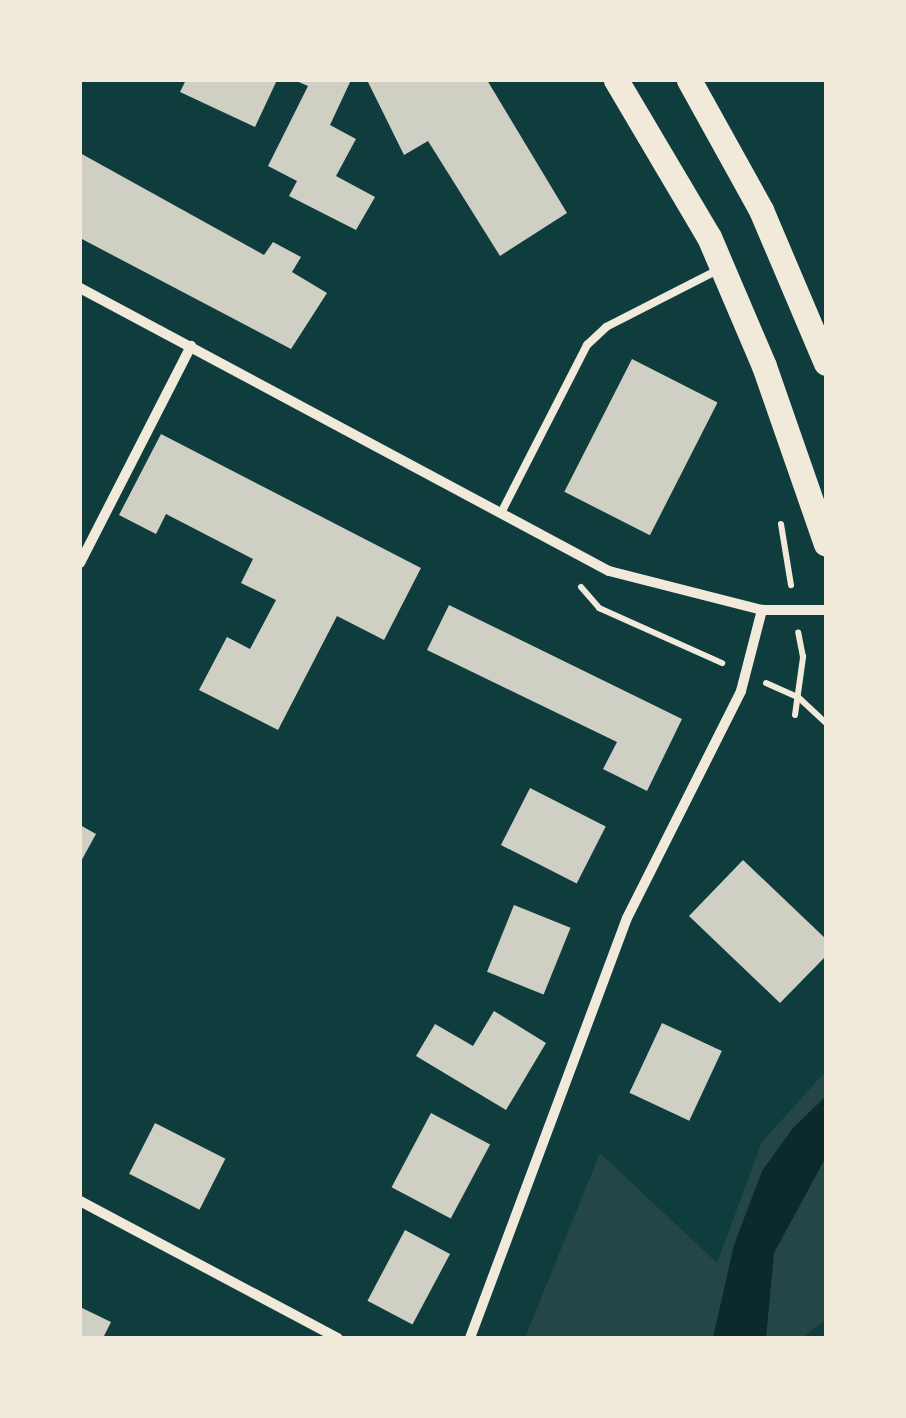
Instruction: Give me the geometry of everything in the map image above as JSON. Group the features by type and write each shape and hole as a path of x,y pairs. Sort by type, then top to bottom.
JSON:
{"main road":[{"path":"616,80 709,238 764,366 826,544"},
{"path":"689,80 761,210 826,363"}],"street":[{"path":"80,288 609,570 762,610 821,609"},
{"path":"80,563 191,346"},
{"path":"470,1338 627,918 747,675 762,610"},
{"path":"80,1201 338,1338"}],"lane":[{"path":"501,513 588,345 606,327 722,268"}],"path":[{"path":"793,599 778,508 821,609"},
{"path":"570,550 577,583 599,608 798,697 826,723"},
{"path":"795,715 803,657 798,626"}],"shaded area":[{"path":"826,1071 826,1319 802,1338 525,1338 600,1153 717,1263 762,1142"},
{"path":"826,1096 826,1157 774,1253 766,1338 713,1338 734,1245 762,1171 793,1128"}],"building":[{"path":"186,80 277,80 255,127 180,92"},
{"path":"294,80 351,80 330,125 356,139 336,176 375,197 356,230 289,196 297,181 268,166 308,86"},
{"path":"367,80 487,80 567,213 500,256 428,141 404,155"},
{"path":"80,153 264,255 273,242 301,257 292,272 327,293 291,349 80,238"},
{"path":"632,359 718,403 650,535 564,492"},
{"path":"161,434 421,568 384,640 337,616 278,730 199,690 227,637 250,649 276,600 241,583 253,559 166,514 156,534 119,515"},
{"path":"449,605 682,719 647,791 603,769 617,742 427,650"},
{"path":"530,788 606,827 577,884 501,845"},
{"path":"80,825 96,834 80,863"},
{"path":"743,860 826,939 826,956 780,1003 689,916"},
{"path":"514,905 571,928 544,995 487,972"},
{"path":"494,1011 546,1043 506,1110 416,1056 435,1024 473,1046"},
{"path":"662,1023 722,1051 689,1121 629,1093"},
{"path":"431,1113 490,1144 451,1219 392,1187"},
{"path":"155,1123 225,1159 200,1210 129,1174"},
{"path":"405,1230 450,1254 412,1325 367,1301"},
{"path":"80,1307 111,1322 103,1338 80,1338"}]}
